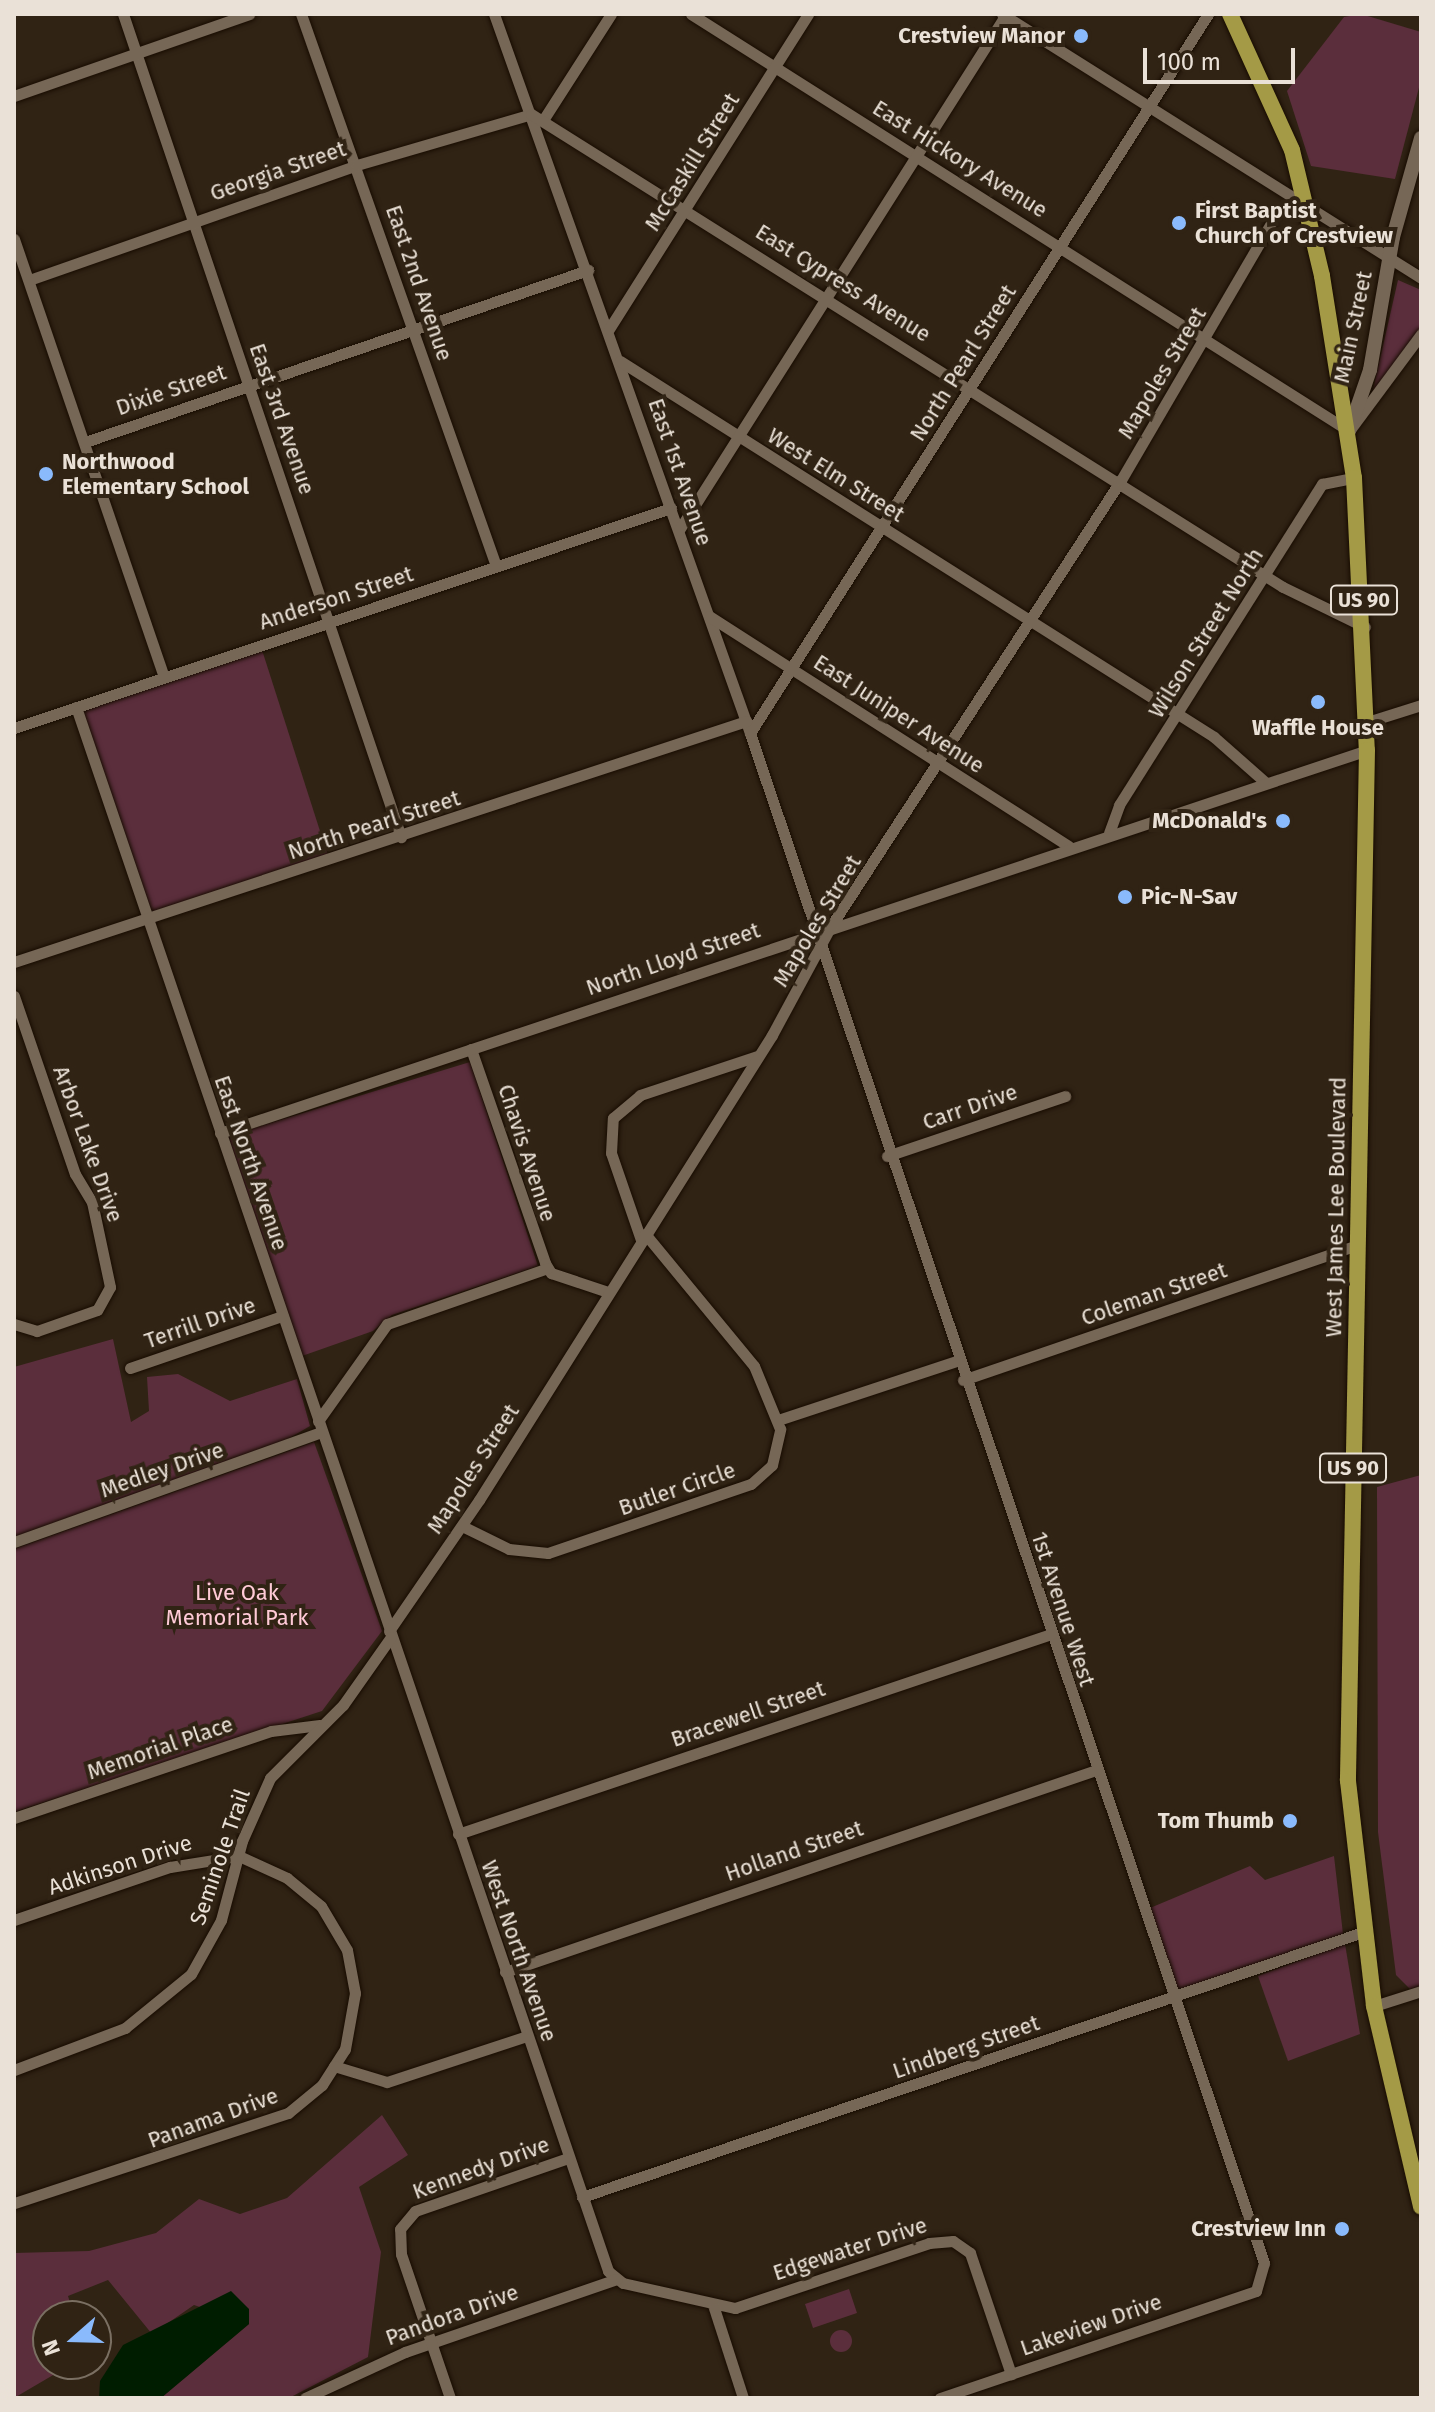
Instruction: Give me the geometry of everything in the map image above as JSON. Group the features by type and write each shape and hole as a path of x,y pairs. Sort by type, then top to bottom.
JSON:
{"main road":[{"name":"US 90","path":"1230,14 1278,112 1306,206"},
{"name":"West James Lee Boulevard","path":"1306,206 1349,431 1366,628 1367,750 1348,1781 1363,1932 1374,2006 1421,2207"}],"street":[{"name":"East 3rd Avenue","path":"123,14 401,837"},
{"path":"14,96 249,14"},
{"name":"East 2nd Avenue","path":"301,14 357,165 496,566"},
{"name":"East 1st Avenue","path":"494,14 609,329 746,721 820,945"},
{"path":"545,117 611,14"},
{"name":"East Hickory Avenue","path":"691,14 1349,431"},
{"name":"McCaskill Street","path":"609,329 808,14"},
{"name":"North Pearl Street","path":"750,733 794,670 1208,14"},
{"path":"679,530 1004,15 1421,278"},
{"name":"Georgia Street","path":"29,280 357,165 531,114 545,117"},
{"name":"East Cypress Avenue","path":"545,117 1121,480 1266,575 1366,628"},
{"name":"Main Street","path":"1349,431 1370,370 1390,258 1421,138"},
{"name":"Mapoles Street","path":"390,1634 462,1526 760,1054 831,926 941,764 1121,480 1270,225"},
{"path":"14,239 164,677"},
{"name":"Dixie Street","path":"85,442 588,270"},
{"path":"1349,431 1421,334"},
{"name":"West Elm Street","path":"620,361 1179,716 1265,782"},
{"name":"Wilson Street North","path":"1109,833 1119,805 1179,716 1322,484 1354,478"},
{"name":"Anderson Street","path":"14,728 671,508"},
{"name":"East Juniper Avenue","path":"708,615 1069,846"},
{"path":"1367,722 1421,705"},
{"name":"East North Avenue","path":"76,707 390,1634"},
{"name":"North Pearl Street","path":"14,962 746,721"},
{"name":"North Lloyd Street","path":"220,1133 1069,846 1367,750"},
{"name":"1st Avenue West","path":"820,945 956,1361 1264,2263 1260,2288"},
{"name":"Arbor Lake Drive","path":"14,996 75,1174 92,1202 110,1287 97,1310 37,1331 14,1324"},
{"name":"Chavis Avenue","path":"471,1049 548,1268"},
{"path":"760,1054 640,1095 613,1118 611,1153 643,1237 731,1331 778,1420 956,1361"},
{"name":"Carr Drive","path":"887,1156 1065,1096"},
{"name":"Coleman Street","path":"963,1380 1358,1245"},
{"path":"320,1426 387,1324 548,1268 608,1292"},
{"name":"Terrill Drive","path":"130,1368 282,1316"},
{"name":"Butler Circle","path":"462,1526 531,1553 614,1532 763,1477 779,1451 778,1420"},
{"name":"Medley Drive","path":"14,1542 320,1426"},
{"name":"Seminole Trail","path":"14,2070 112,2035 167,1998 214,1937 239,1856 270,1778 321,1725 390,1634"},
{"name":"West North Avenue","path":"390,1634 568,2158 617,2279"},
{"name":"Bracewell Street","path":"458,1834 1051,1634"},
{"name":"Memorial Place","path":"14,1818 271,1731 321,1725"},
{"name":"Holland Street","path":"505,1972 1096,1770"},
{"name":"Adkinson Drive","path":"14,1920 170,1867 239,1856"},
{"name":"Panama Drive","path":"14,2203 265,2124 310,2098 334,2066 354,2005 342,1938 304,1890 239,1856"},
{"name":"Lindberg Street","path":"582,2197 1363,1932"},
{"path":"1374,2006 1421,1991"},
{"path":"334,2066 387,2082 527,2036"},
{"name":"Kennedy Drive","path":"450,2398 399,2243 408,2217 568,2158"},
{"name":"Edgewater Drive","path":"617,2279 714,2308 735,2308 929,2243 953,2241 970,2253 1011,2374"},
{"name":"Pandora Drive","path":"305,2398 430,2342 617,2279"},
{"name":"Lakeview Drive","path":"940,2398 1260,2288"},
{"path":"714,2308 743,2398"}],"green space":[{"path":"1361,14 1421,32 1421,80 1395,179 1311,166 1287,91 1344,17"},
{"path":"1398,280 1421,290 1421,329 1372,394"},
{"path":"262,650 328,856 152,913 83,710"},
{"path":"470,1062 538,1266 392,1315 373,1331 302,1356 228,1136"},
{"path":"113,1339 131,1422 149,1411 147,1377 178,1374 230,1401 297,1379 310,1426 281,1443 14,1537 14,1367"},
{"name":"Live Oak Memorial Park","path":"314,1442 382,1631 322,1711 14,1812 14,1549"},
{"path":"1421,1475 1421,1986 1410,1989 1396,1975 1378,1832 1377,1487"},
{"path":"1334,1856 1343,1934 1178,1991 1150,1908 1250,1866 1265,1880"},
{"path":"1345,1944 1360,2034 1288,2061 1258,1976"},
{"path":"382,2115 408,2155 359,2187 381,2252 368,2357 289,2398 161,2398 249,2324 194,2305 152,2334 108,2280 68,2296 69,2300 32,2300 32,2380 45,2380 14,2398 14,2253 89,2251 156,2233 199,2199 240,2214 287,2198"},
{"path":"849,2289 857,2313 813,2328 805,2304"},
{"path":"837,2330 845,2330 852,2341 845,2352 837,2352 830,2345 830,2337"}],"shaded area":[{"path":"231,2291 249,2309 249,2324 161,2398 99,2398 100,2381 112,2380 112,2362 123,2345"}],"place":[{"name":"Crestview Manor","path":"1081,36"},
{"name":"First Baptist Church of Crestview","path":"1179,223"},
{"name":"Northwood Elementary School","path":"46,474"},
{"name":"Waffle House","path":"1318,702"},
{"name":"McDonald's","path":"1283,821"},
{"name":"Pic-N-Sav","path":"1125,897"},
{"name":"Tom Thumb","path":"1290,1821"},
{"name":"Crestview Inn","path":"1342,2229"}]}
